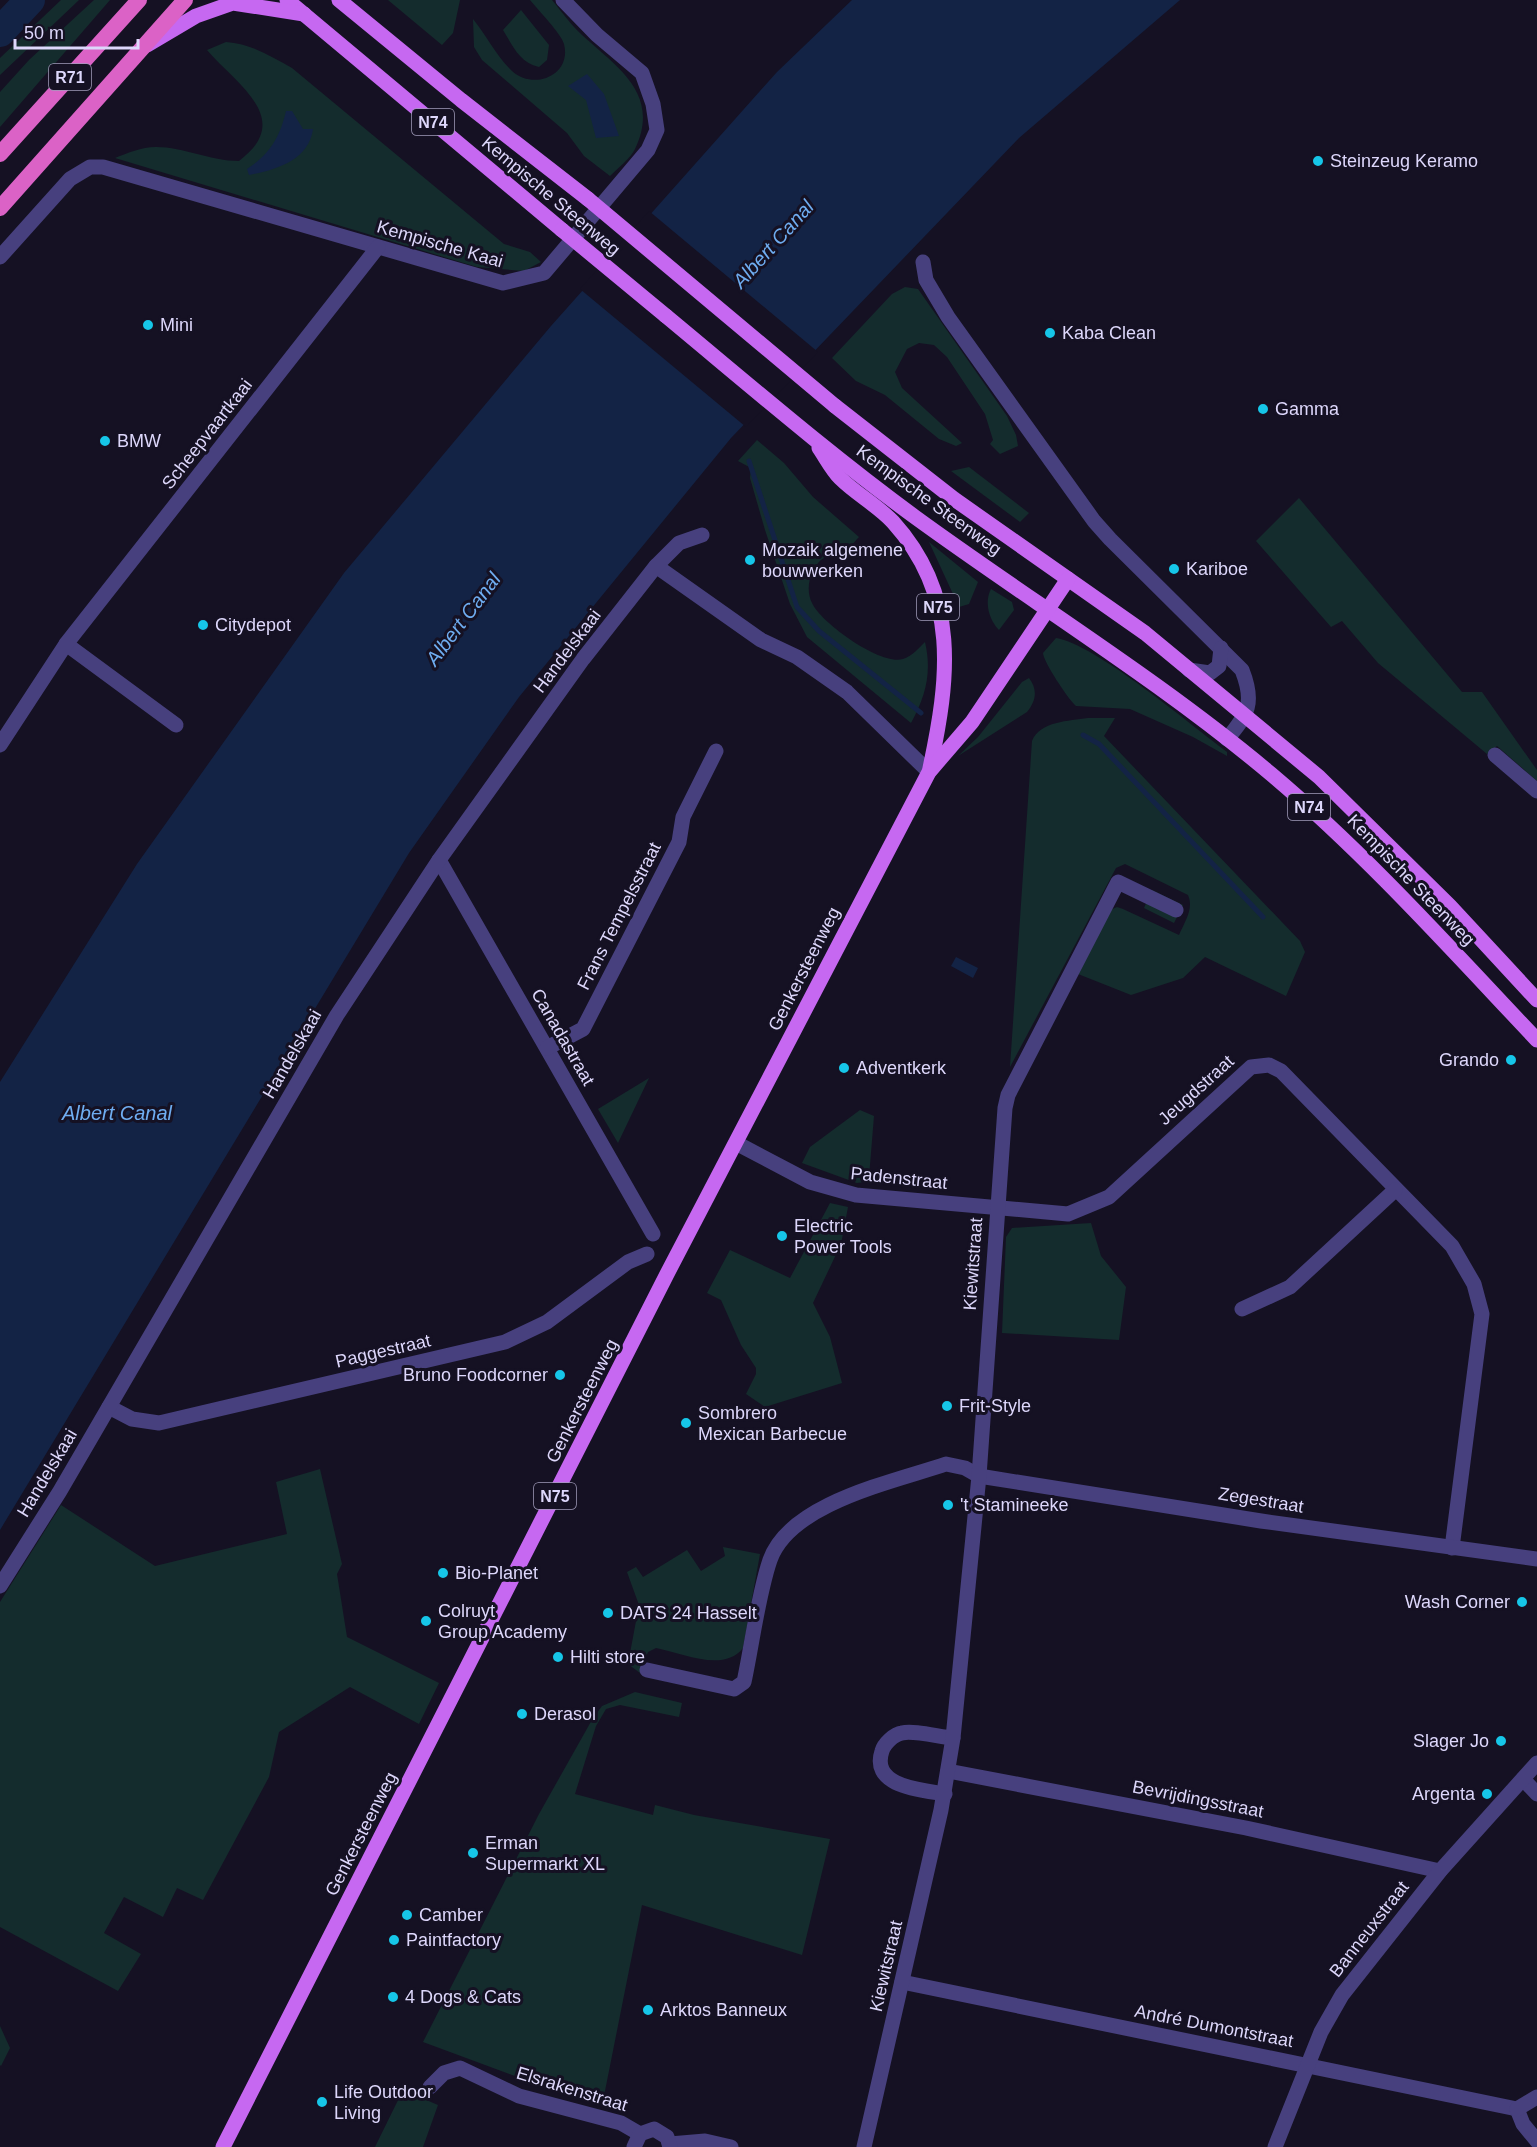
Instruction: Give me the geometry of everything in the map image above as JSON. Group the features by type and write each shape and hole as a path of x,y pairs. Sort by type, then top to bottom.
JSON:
{"highway":[{"name":"R71","path":"0,154 139,0"},
{"name":"R71","path":"0,207 185,0"}],"main road":[{"name":"Kempische Steenweg","path":"287,0 810,436 914,516 1048,612 1138,672 1227,740 1330,825 1537,1040"},
{"name":"Kempische Steenweg","path":"342,1 588,199 835,406 954,499 1145,633 1319,777 1450,906 1537,1000"},
{"path":"143,48 196,16 233,3 304,14"},
{"name":"Genkersteenweg","path":"810,436 839,478 893,522 930,579 945,638 946,673 930,772"},
{"name":"Genkersteenweg","path":"223,2147 736,1143 930,772 972,722 1068,579"}],"street":[{"name":"Kempische Kaai","path":"0,257 80,171 103,167 503,283 544,273 648,150 657,130 653,104 642,73 597,35 563,0"},
{"name":"Scheepvaartkaai","path":"0,745 66,644 378,248"},
{"path":"923,262 926,280 948,317 1095,521 1110,540 1242,670 1250,690 1246,716 1227,740"},
{"name":"Handelskaai","path":"0,1586 60,1491 337,1016 439,860 583,659 656,566 679,543 702,536"},
{"path":"656,566 760,640 797,657 847,692 930,772"},
{"path":"66,644 176,725"},
{"path":"1189,670 1210,673 1219,666 1221,648"},
{"name":"Frans Tempelsstraat","path":"547,1048 583,1029 679,842 683,816 716,751"},
{"path":"1494,755 1537,791"},
{"name":"Canadastraat","path":"439,860 653,1234"},
{"name":"Kiewitstraat","path":"864,2147 945,1794 953,1738 979,1476 997,1207 1008,1095 1118,882 1176,910"},
{"name":"Jeugdstraat","path":"997,1207 1068,1214 1109,1197 1251,1067 1269,1065 1281,1071 1452,1246 1474,1284 1482,1314 1452,1548"},
{"name":"Padenstraat","path":"736,1143 810,1182 856,1195 997,1207"},
{"path":"1242,1310 1290,1287 1395,1190"},
{"name":"Paggestraat","path":"109,1407 132,1419 159,1424 506,1342 547,1322 628,1262 647,1254"},
{"name":"Zegestraat","path":"647,1670 734,1689 744,1682 770,1559 782,1538 799,1521 820,1508 946,1464 965,1467 979,1476 1537,1559"},
{"path":"945,1794 898,1785 887,1777 880,1765 882,1750 890,1739 902,1732 953,1738"},
{"name":"Banneuxstraat","path":"1275,2147 1321,2031 1342,1995 1440,1871 1537,1763"},
{"name":"Bevrijdingsstraat","path":"948,1771 1246,1828 1440,1871"},
{"path":"1523,1779 1537,1794"},
{"name":"André Dumontstraat","path":"902,1982 1517,2109"},
{"name":"Elsrakenstraat","path":"430,2087 444,2073 460,2068 519,2096 621,2123 637,2141 654,2129 667,2137 670,2145 705,2141 732,2147"},
{"path":"1537,2097 1517,2109 1523,2124 1537,2141"}],"green space":[{"path":"61,0 79,0 0,75 0,58"},
{"path":"94,0 110,0 0,127 0,92 29,60"},
{"path":"388,0 460,0 453,33 442,45"},
{"path":"530,0 552,0 570,23 621,71 639,97 643,113 642,130 635,149 610,176 584,156 567,133 482,60 474,47 473,19 501,59 521,77 531,80 540,79 549,77 557,71 565,55 564,44 554,28"},
{"path":"521,10 549,45 547,60 539,67 521,57 503,30"},
{"path":"226,42 253,48 292,68 504,244 530,252 541,262 524,271 477,267 115,158 140,149 156,147 239,161 255,146 262,131 261,117 255,103 245,89 207,50"},
{"path":"905,287 918,289 1007,416 1016,435 1018,446 1000,454 990,444 993,440 985,414 947,357 934,345 919,343 907,349 895,372 902,388 962,443 956,446 939,439 885,395 856,381 832,358 892,294"},
{"path":"757,440 784,463 813,497 859,537 844,552 822,559 813,571 809,583 810,599 818,611 853,641 881,656 903,659 925,642 928,674 921,703 911,723 807,637 790,604 765,530 750,478 751,468 738,461"},
{"path":"969,467 1029,513 1020,522 951,471"},
{"path":"1299,498 1462,692 1482,692 1537,770 1537,781 1497,746 1487,754 1378,663 1342,621 1331,627 1256,541"},
{"path":"929,542 978,582 969,604 959,607"},
{"path":"991,589 1012,602 1014,610 999,630 989,611 988,599"},
{"path":"1056,638 1073,644 1118,670 1227,752 1227,756 1193,737 1130,709 1076,706 1056,680 1044,657 1043,653"},
{"path":"1029,678 1035,695 1027,712 958,756 978,737 1022,682"},
{"path":"1088,718 1115,718 1104,736 1300,941 1305,952 1286,996 1205,957 1183,978 1131,995 1078,974 1110,910 1117,907 1123,909 1179,935 1186,920 1190,905 1188,895 1125,864 1116,868 1010,1067 1032,741 1041,729 1048,726"},
{"path":"1152,890 1183,905 1174,923 1144,908"},
{"path":"649,1078 618,1143 598,1109"},
{"path":"860,1110 874,1116 869,1177 864,1182 857,1183 802,1163 810,1147"},
{"path":"830,1203 848,1207 841,1244 813,1303 830,1337 842,1383 765,1407 746,1394 756,1374 756,1368 741,1345 721,1300 707,1293 730,1250 790,1278"},
{"path":"1091,1223 1101,1256 1126,1287 1119,1340 1002,1333 1006,1237 1012,1228"},
{"path":"320,1469 342,1564 337,1574 347,1637 439,1683 419,1724 350,1687 279,1732 269,1777 203,1900 177,1888 163,1917 124,1897 104,1933 141,1954 118,1991 0,1927 0,1602 61,1505 155,1566 287,1534 276,1482"},
{"path":"723,1547 760,1554 743,1648 735,1655 714,1660 690,1657 656,1648 648,1652 640,1673 628,1664 639,1605 627,1572 636,1567 643,1577 687,1550 701,1571 725,1556"},
{"path":"635,1692 682,1703 679,1717 620,1705 606,1709 596,1726 575,1794 653,1815 655,1805 694,1815 830,1839 802,1955 642,1905 602,2106 582,2101 423,2042 539,1814 593,1718 602,1706"},
{"path":"0,2026 10,2048 1,2066 0,2065"},
{"path":"403,2090 438,2105 423,2147 375,2147"}],"water":[{"name":"Albert Canal","path":"852,0 1180,0 1019,138 731,438 519,697 409,853 0,1530 0,1082 137,864 344,573 551,326 777,72"},
{"path":"587,74 604,94 619,136 596,138 586,100 568,86"},
{"path":"286,111 292,111 303,129 313,129 305,149 290,162 249,175 247,169 273,144 281,129"},
{"path":"956,957 978,968 973,978 951,966"}],"pier":[{"path":"649,211 818,352 746,427 580,289"}],"waterway":[{"path":"0,32 30,0"},
{"path":"749,461 797,607 819,631 921,713"},
{"path":"1083,735 1099,744 1263,917"}],"place":[{"name":"Steinzeug Keramo","path":"1318,161"},
{"name":"Mini","path":"148,325"},
{"name":"Kaba Clean","path":"1050,333"},
{"name":"Gamma","path":"1263,409"},
{"name":"BMW","path":"105,441"},
{"name":"Mozaik algemene bouwwerken","path":"750,560"},
{"name":"Kariboe","path":"1174,569"},
{"name":"Citydepot","path":"203,625"},
{"name":"Grando","path":"1511,1060"},
{"name":"Adventkerk","path":"844,1068"},
{"name":"Electric Power Tools","path":"782,1236"},
{"name":"Bruno Foodcorner","path":"560,1375"},
{"name":"Frit-Style","path":"947,1406"},
{"name":"Sombrero Mexican Barbecue","path":"686,1423"},
{"name":"'t Stamineeke","path":"948,1505"},
{"name":"Bio-Planet","path":"443,1573"},
{"name":"Wash Corner","path":"1522,1602"},
{"name":"DATS 24 Hasselt","path":"608,1613"},
{"name":"Colruyt Group Academy","path":"426,1621"},
{"name":"Hilti store","path":"558,1657"},
{"name":"Derasol","path":"522,1714"},
{"name":"Slager Jo","path":"1501,1741"},
{"name":"Argenta","path":"1487,1794"},
{"name":"Erman Supermarkt XL","path":"473,1853"},
{"name":"Camber","path":"407,1915"},
{"name":"Paintfactory","path":"394,1940"},
{"name":"4 Dogs & Cats","path":"393,1997"},
{"name":"Arktos Banneux","path":"648,2010"},
{"name":"Life Outdoor Living","path":"322,2102"}]}
